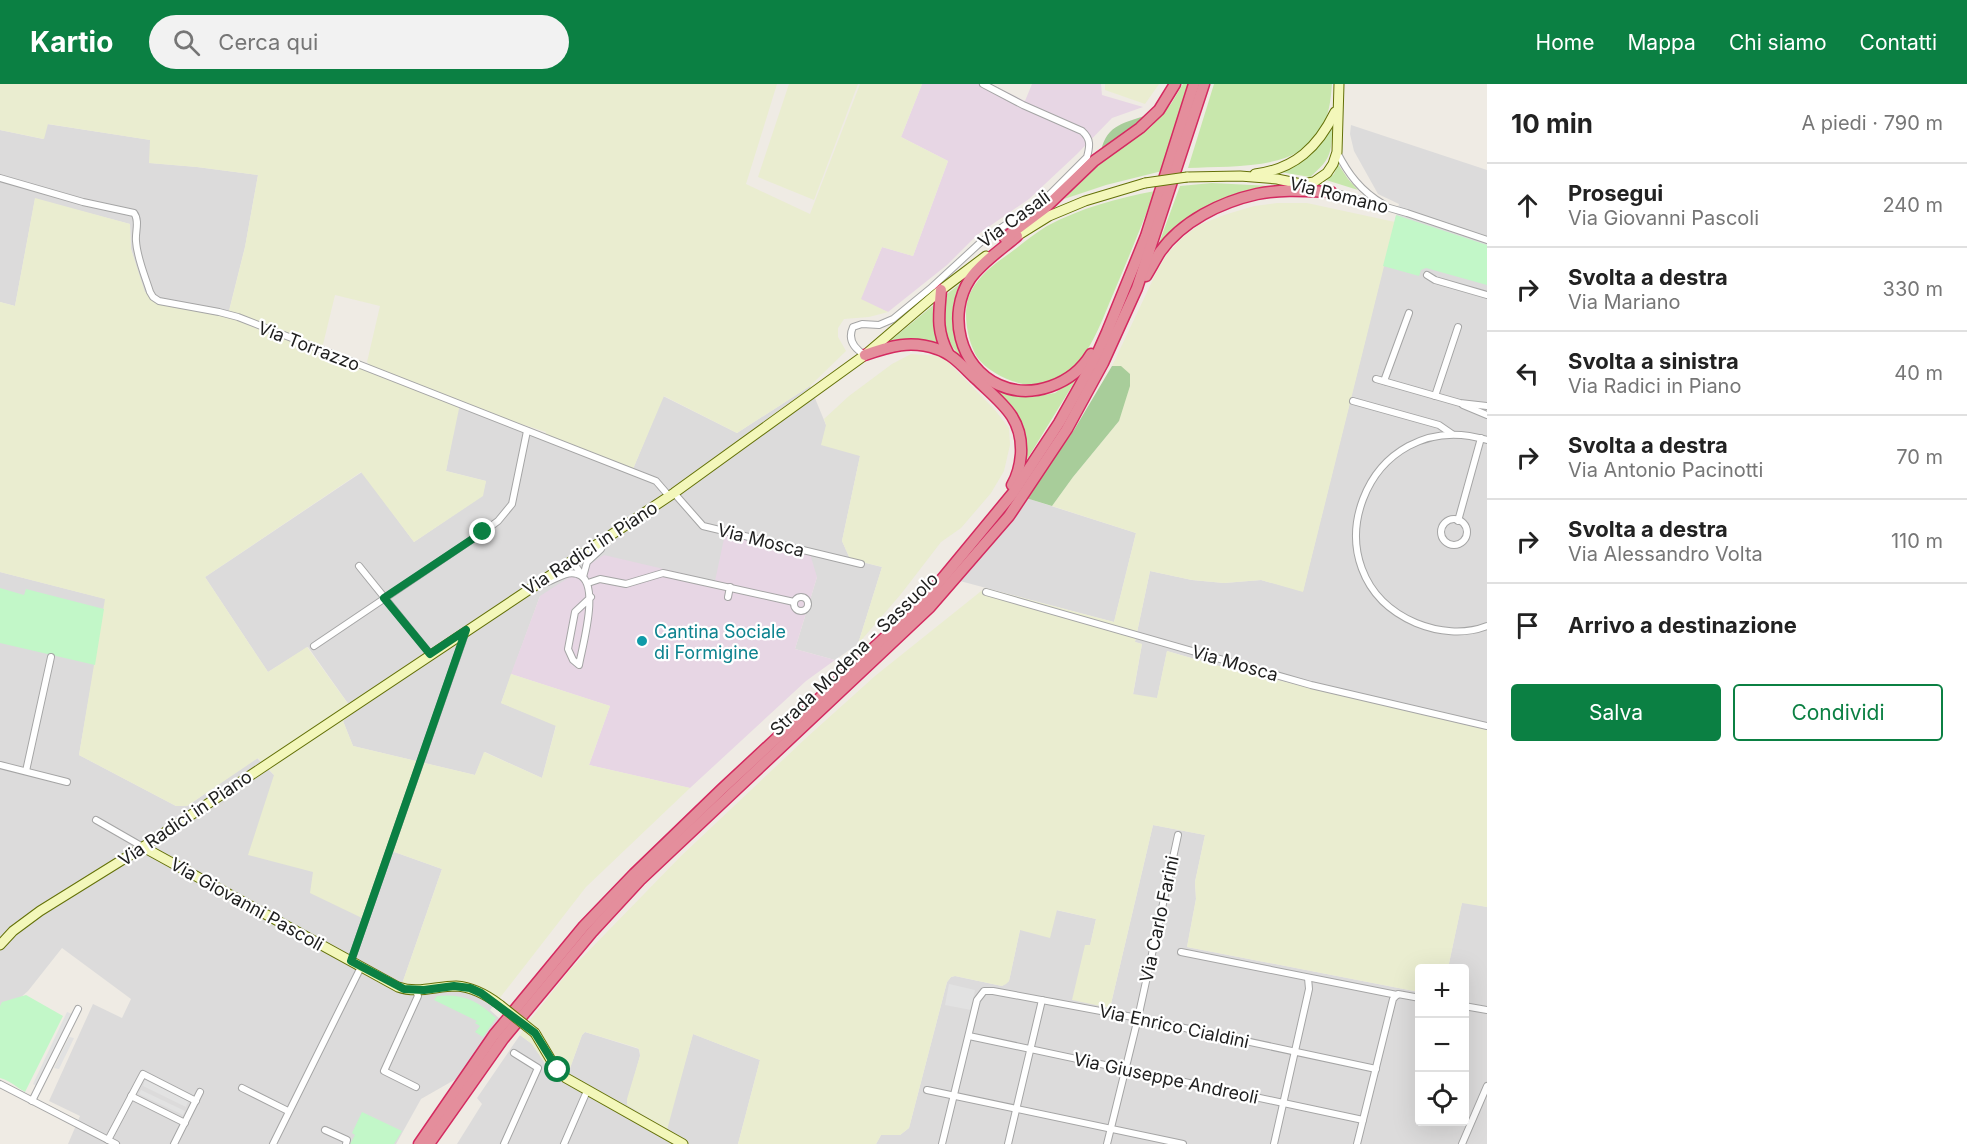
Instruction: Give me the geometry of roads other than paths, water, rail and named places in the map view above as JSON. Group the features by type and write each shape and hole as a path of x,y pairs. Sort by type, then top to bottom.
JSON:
{"highway":[{"path":"992,251 1013,230 1045,208 1094,161 1146,122 1159,110 1175,84"},
{"name":"Strada Modena - Sassuolo","path":"419,1144 494,1035 584,926 722,789 923,602 1004,514 1059,423 1095,359 1107,332 1146,236 1194,84"},
{"name":"Strada Modena - Sassuolo","path":"429,1144 503,1039 592,932 640,880 930,608 1067,429 1103,363 1137,288 1206,84"},
{"path":"1137,288 1161,251 1176,235 1193,221 1215,209 1258,194 1279,191 1331,192"},
{"path":"1017,236 971,277 962,294 957,318 961,340 969,358 978,369 999,385 1031,391 1049,388 1068,379 1081,367 1107,332"},
{"path":"942,290 938,323 942,342 948,353 1009,410 1018,425 1022,443 1020,466 1015,480 1003,498 1004,514"},
{"path":"866,355 892,346 914,344 948,353"}],"street":[{"name":"Via Casali","path":"866,355 856,350 852,343 850,335 853,327 861,324 879,326 893,319 982,241 1049,195 1087,157 1089,139 1082,131 1023,105 983,84"},
{"path":"1301,184 1314,182 1327,173 1333,164 1337,152 1337,107 1340,84"},
{"path":"1239,176 1278,168 1307,153 1327,128 1337,107"},
{"path":"1337,152 1361,188 1392,208"},
{"name":"Via Romano","path":"1187,177 1239,176 1277,179 1301,184 1392,208 1487,240"},
{"name":"Via Radici in Piano","path":"0,945 40,911 142,847 671,495 866,355 992,251 1049,216 1085,201 1145,183 1187,177"},
{"name":"Via Torrazzo","path":"0,178 83,202 134,213 137,219 136,247 150,292 155,299 231,315 656,481 671,495"},
{"path":"1427,275 1435,280 1487,294"},
{"path":"1384,381 1409,313"},
{"path":"1435,396 1458,327"},
{"path":"1376,379 1460,403 1487,406"},
{"path":"1353,402 1439,425 1453,434"},
{"path":"1460,403 1487,416"},
{"path":"314,646 483,532 507,512 514,498 527,431"},
{"path":"1458,521 1485,438 1453,434 1431,437 1411,444 1393,456 1378,471 1366,489 1359,509 1356,530 1357,551 1364,572 1374,590 1388,606 1406,619 1425,627 1444,631 1464,631 1487,626"},
{"name":"Via Mosca","path":"671,495 703,526 861,564"},
{"path":"1449,521 1458,521 1466,530 1465,538 1459,544 1451,545 1444,540 1442,529 1449,521"},
{"path":"583,577 587,562 600,549 605,540"},
{"path":"573,562 588,583 591,597 579,665 573,660 568,649 575,612 591,597"},
{"path":"358,566 430,654"},
{"path":"534,585 545,585 569,573 583,577"},
{"path":"588,583 600,579 626,584 663,573 794,602"},
{"path":"728,597 730,587"},
{"name":"Via Mosca","path":"986,592 1311,685 1487,726"},
{"path":"351,961 466,630"},
{"path":"26,771 51,657"},
{"path":"0,765 67,782"},
{"path":"96,820 142,847"},
{"name":"Via Carlo Farini","path":"1107,1144 1138,1018 1178,835"},
{"name":"Via Giovanni Pascoli","path":"142,847 398,987 416,991 462,987 481,993 535,1033 558,1070 566,1078 683,1144"},
{"path":"1181,952 1415,997"},
{"path":"273,1144 361,967"},
{"path":"1274,1144 1309,989 1308,978"},
{"path":"416,991 418,996 384,1071 416,1087"},
{"name":"Via Enrico Cialdini","path":"969,1036 977,1000 984,991 993,991 1138,1018 1376,1069"},
{"path":"1357,1144 1392,1004 1397,995"},
{"path":"1008,1144 1042,1000"},
{"path":"1469,1007 1487,1010"},
{"path":"32,1101 78,1009"},
{"path":"942,1144 969,1036"},
{"name":"Via Giuseppe Andreoli","path":"969,1036 1363,1120"},
{"path":"504,1144 538,1068 514,1053"},
{"path":"108,1140 142,1074 196,1101"},
{"path":"0,1084 116,1144"},
{"path":"1462,1144 1487,1086"},
{"path":"242,1088 288,1111"},
{"path":"927,1090 1183,1144"},
{"path":"564,1144 587,1091"},
{"path":"174,1144 200,1092"},
{"path":"131,1096 184,1123"},
{"path":"325,1130 347,1140 346,1144"}],"place":[{"name":"Cantina Sociale di Formigine","path":"642,641"}]}
